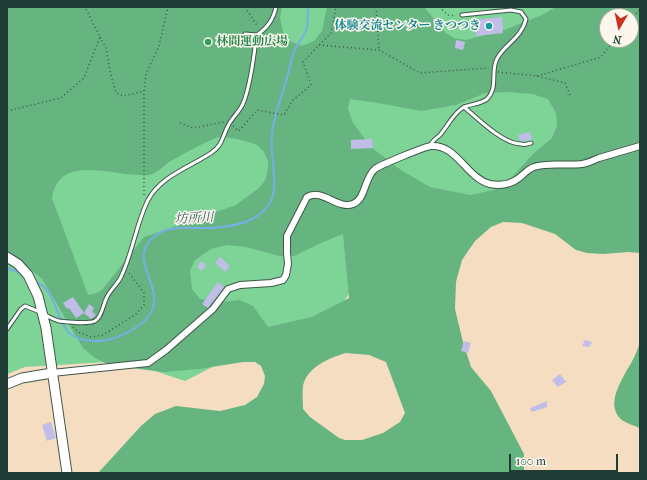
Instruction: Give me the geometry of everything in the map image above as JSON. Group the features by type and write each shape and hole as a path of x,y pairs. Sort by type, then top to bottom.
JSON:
{"street":[{"path":"7,384 22,378 52,373 148,363 166,350 213,309 228,289 240,285 272,283 283,280 286,275 288,264 287,236 307,197 311,195 322,196 344,205 354,204 361,197 368,177 375,168 430,146 442,147 449,151 457,157 475,176 490,184 503,185 518,178 530,168 540,165 582,164 640,146"},
{"path":"9,258 18,264 28,275 36,290 46,328 67,473"}],"lane":[{"path":"245,34 257,35 267,28 273,18 276,7"},
{"path":"430,146 432,141 464,107 487,99 495,83 494,72 496,60 522,30 526,19 521,12 511,10 462,15"},
{"path":"7,329 21,309 25,306 59,321 85,322 96,320 106,298 121,277 144,210 153,192 164,182 219,147 229,123 240,109 244,101 249,85 257,35"},
{"path":"464,107 492,130 509,141 521,144 531,143"}],"path":[{"path":"85,7 106,48 116,93 124,96 144,91"},
{"path":"144,195 144,91 146,74 159,46 168,7"},
{"path":"245,7 261,32"},
{"path":"180,123 193,128 226,122 239,131 257,110 284,115 292,101 310,85 304,62 331,33 336,7"},
{"path":"376,7 379,50"},
{"path":"439,7 448,15 462,15"},
{"path":"7,110 61,98 84,78 100,36"},
{"path":"319,45 379,50 420,73 495,68"},
{"path":"537,76 601,56 608,48"},
{"path":"494,72 537,76 565,82 570,95"},
{"path":"71,322 73,327 80,333 91,337 103,335 136,314 144,305 144,293 125,267"}],"green space":[{"path":"7,7 640,7 640,142 512,198 363,274 339,308 234,356 185,381 125,361 25,367 7,374"},
{"path":"7,7 282,7 280,18 285,39 302,46 314,41 322,31 327,7 424,7 446,33 454,38 466,40 504,30 542,15 556,7 640,7 640,253 587,253 576,250 555,234 522,223 503,222 491,227 475,241 462,260 456,282 455,309 471,367 491,391 524,454 524,473 98,473 141,426 155,414 176,406 220,411 245,405 257,397 264,384 265,376 261,366 255,362 243,362 199,369 164,372 110,365 95,358 83,348 42,279 28,267 7,254","holes":["507,92 532,94 548,99 556,113 557,126 552,138 532,155 505,185 494,190 470,195 430,187 401,170 371,147 353,123 348,109 350,99 421,111 456,105 485,93","218,137 245,141 257,145 264,152 268,161 268,168 266,179 259,188 236,205 144,237 102,290 88,295 52,198 57,184 64,176 75,171 87,170 151,175 169,162","343,234 349,298 312,317 268,327 253,306 240,300 220,302 200,299 192,289 190,271 195,260 211,249 227,245 246,247 279,256 294,256","346,353 369,355 386,362 405,413 400,422 383,433 362,440 345,440 339,438 310,417 303,409 303,386 305,379 320,364"]},
{"path":"640,341 640,428 628,424 618,416 614,400 616,392 633,360"}],"building":[{"name":"体験交流センター きつつき","path":"502,17 503,33 476,36 474,20"},
{"path":"456,40 465,42 463,50 455,48"},
{"path":"530,132 532,140 520,141 518,135"},
{"path":"372,139 373,148 351,149 351,140"},
{"path":"220,257 230,266 225,272 215,263"},
{"path":"202,261 206,266 201,271 197,266"},
{"path":"218,282 224,287 208,308 202,304"},
{"path":"73,297 84,313 76,318 69,308 67,309 63,303"},
{"path":"89,304 94,308 92,312 96,315 91,319 84,313"},
{"path":"585,340 592,342 589,347 582,346"},
{"path":"464,341 471,343 468,353 461,351"},
{"path":"560,374 566,382 558,387 552,380"},
{"path":"547,401 547,407 532,412 530,408"},
{"path":"51,422 56,438 47,441 42,425"}],"waterway":[{"name":"坊所川","path":"34,280 43,286 49,293 62,323 70,334 76,338 96,341 116,338 131,331 141,324 152,311 154,298 153,289 146,270 144,252 148,243 156,235 169,229 176,228 212,228 237,224 246,222 262,212 270,203 273,193 272,134 274,122 294,52 307,28 308,7"},
{"name":"坊所川","path":"7,268 21,273"}],"place":[{"name":"体験交流センター きつつき","path":"489,26"},
{"name":"林間運動広場","path":"208,42"}]}
